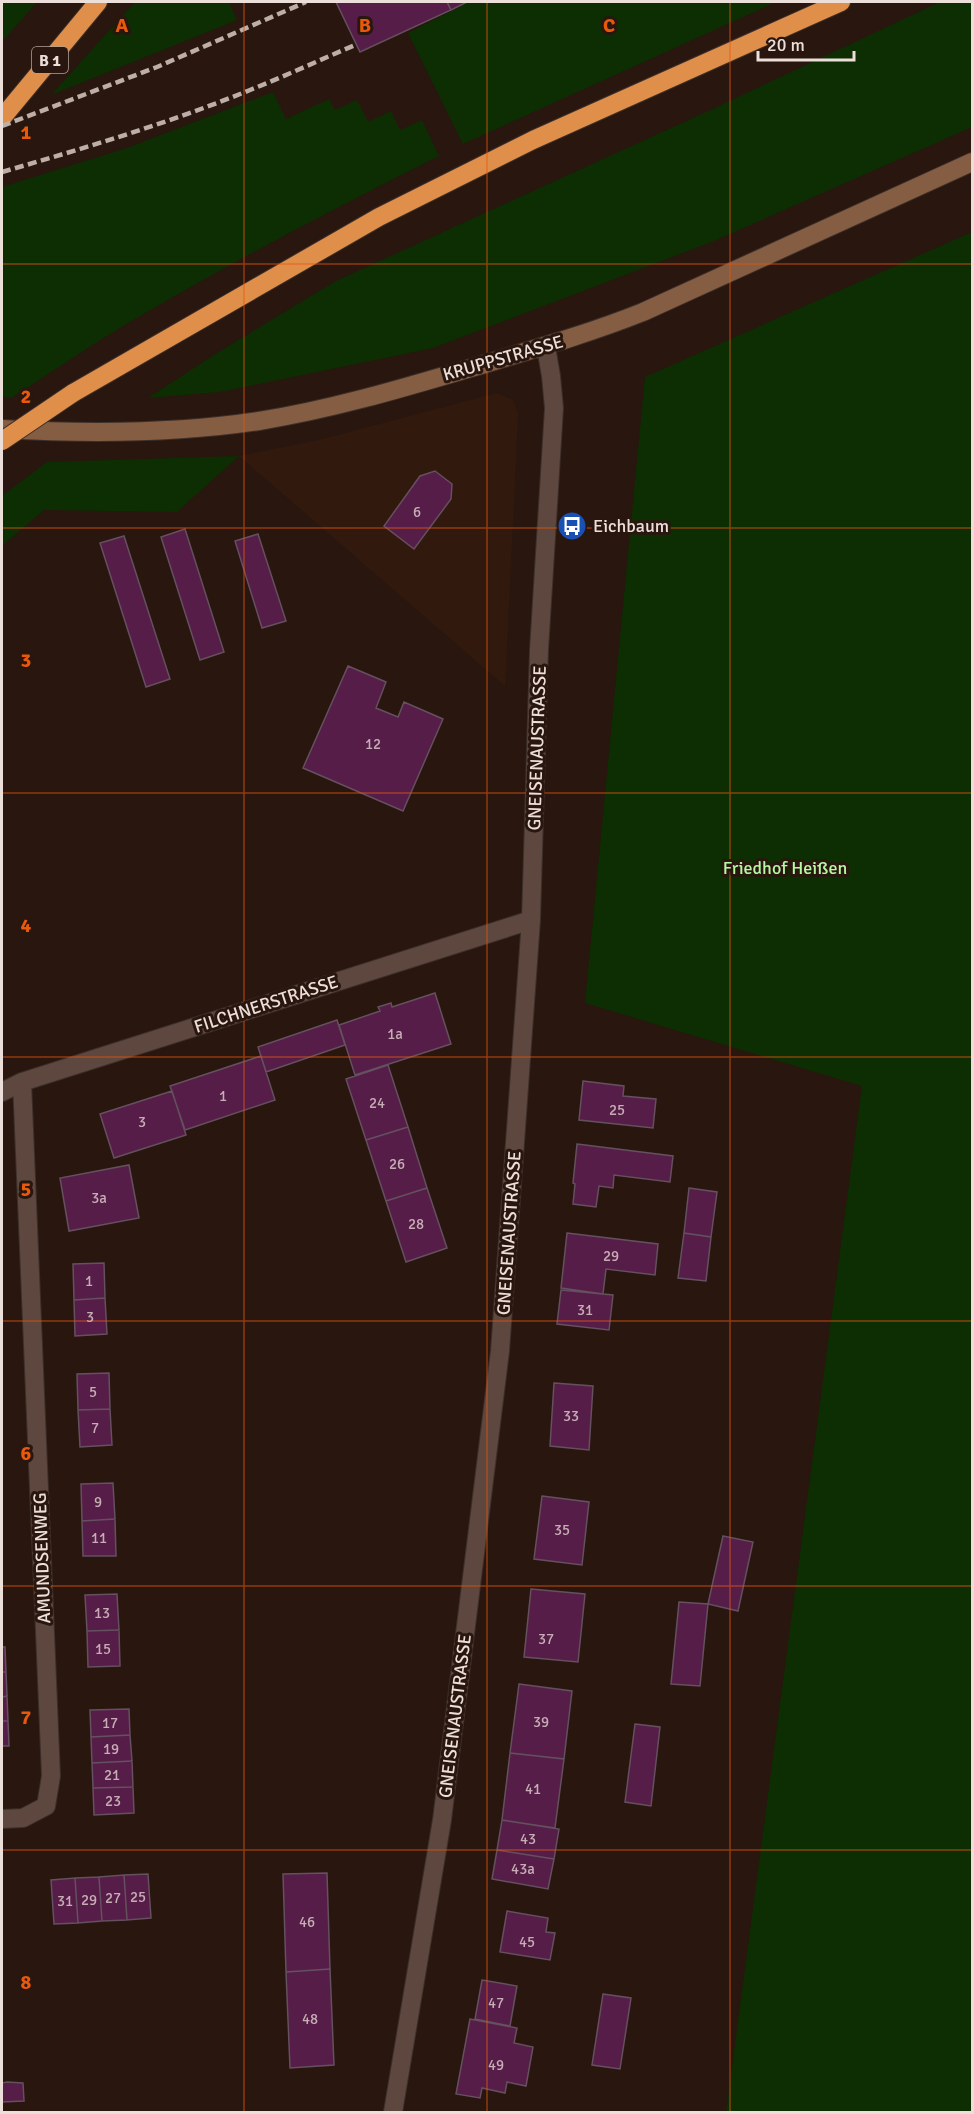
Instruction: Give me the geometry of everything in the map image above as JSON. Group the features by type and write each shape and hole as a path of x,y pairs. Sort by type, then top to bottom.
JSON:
{"highway":[{"name":"B 1","path":"2,118 98,2"},
{"path":"2,441 73,393 379,217 533,140 841,2"}],"street":[{"name":"KRUPPSTRASSE","path":"2,429 76,433 139,432 259,421 375,396 546,347 643,312 972,162"},
{"name":"GNEISENAUSTRASSE","path":"393,2112 442,1820 500,1351 531,920 540,638 554,408 546,347"},
{"name":"FILCHNERSTRASSE","path":"2,1092 22,1082 531,920"},
{"name":"AMUNDSENWEG","path":"2,1820 24,1818 46,1806 51,1776 22,1082"}],"shaded area":[{"path":"497,393 513,400 518,414 505,686 239,456 319,440"}],"green space":[{"path":"2,2 37,2 2,42"},
{"path":"135,2 229,2 237,20 51,95"},
{"path":"469,2 776,2 463,144 408,33"},
{"path":"940,2 972,2 972,127 714,241 433,348 220,392 148,398 336,281 704,113"},
{"path":"273,92 286,119 329,99 335,110 357,100 368,122 391,111 400,130 422,120 439,156 194,285 102,339 11,398 2,396 2,187 127,148"},
{"name":"Friedhof Heißen","path":"972,232 972,2112 726,2112 862,1086 585,1003 645,377"},
{"path":"239,456 177,512 44,510 2,546 2,496 47,462"}],"building":[{"path":"336,2 447,2 451,10 360,52"},
{"path":"447,2 467,2 451,10"},
{"path":"435,471 452,484 451,499 414,549 384,526 420,476"},
{"path":"185,529 224,652 200,660 161,537"},
{"path":"258,534 286,621 262,628 235,541"},
{"path":"124,536 170,679 146,687 100,543"},
{"path":"348,666 386,682 376,708 398,717 404,702 443,719 403,811 303,768"},
{"path":"435,993 451,1044 355,1075 339,1025 380,1011 378,1007 391,1003 392,1007"},
{"path":"337,1020 345,1045 266,1072 258,1047"},
{"path":"261,1056 275,1100 185,1130 170,1086"},
{"path":"388,1065 408,1127 366,1140 346,1079"},
{"path":"583,1081 624,1086 623,1096 656,1099 653,1128 579,1120"},
{"path":"172,1091 186,1135 114,1158 100,1114"},
{"path":"408,1127 427,1188 386,1201 366,1140"},
{"path":"577,1144 673,1156 670,1182 614,1175 613,1188 599,1186 596,1207 573,1204"},
{"path":"129,1165 139,1218 69,1231 60,1178"},
{"path":"427,1188 447,1248 406,1262 386,1201"},
{"path":"689,1188 717,1192 711,1237 684,1233"},
{"path":"567,1233 658,1244 655,1275 606,1269 603,1294 561,1288"},
{"path":"684,1233 711,1237 706,1281 678,1278"},
{"path":"104,1263 105,1298 74,1300 73,1264"},
{"path":"561,1290 613,1295 609,1330 557,1324"},
{"path":"105,1298 107,1334 75,1336 74,1300"},
{"path":"109,1373 110,1409 78,1410 77,1374"},
{"path":"554,1383 593,1386 589,1450 550,1446"},
{"path":"110,1409 112,1445 80,1447 78,1410"},
{"path":"113,1483 115,1519 82,1521 81,1484"},
{"path":"542,1496 589,1502 582,1565 534,1559"},
{"path":"115,1519 116,1556 83,1556 82,1521"},
{"path":"723,1536 753,1542 738,1611 708,1604"},
{"path":"531,1589 585,1594 578,1662 524,1657"},
{"path":"117,1594 119,1630 87,1631 85,1595"},
{"path":"679,1602 708,1604 700,1686 671,1684"},
{"path":"119,1630 120,1666 88,1667 87,1631"},
{"path":"2,1647 5,1647 6,1672 2,1672"},
{"path":"2,1672 6,1672 7,1696 2,1697"},
{"path":"519,1684 572,1691 564,1759 510,1753"},
{"path":"7,1696 8,1721 2,1721 2,1697"},
{"path":"129,1709 130,1735 91,1737 90,1710"},
{"path":"2,1721 8,1721 9,1746 2,1746"},
{"path":"635,1724 660,1727 651,1806 625,1802"},
{"path":"130,1735 132,1761 92,1763 91,1737"},
{"path":"510,1753 564,1759 555,1828 502,1820"},
{"path":"132,1761 133,1787 93,1788 92,1763"},
{"path":"133,1787 134,1813 94,1815 93,1788"},
{"path":"502,1820 559,1829 554,1859 497,1850"},
{"path":"497,1850 554,1859 548,1889 492,1879"},
{"path":"327,1873 330,1969 286,1972 283,1874"},
{"path":"148,1874 151,1918 127,1920 124,1875"},
{"path":"124,1875 127,1920 102,1921 99,1877"},
{"path":"99,1877 102,1921 78,1923 75,1878"},
{"path":"75,1878 78,1923 54,1924 51,1880"},
{"path":"507,1911 548,1918 546,1932 555,1933 550,1960 500,1952"},
{"path":"330,1969 334,2065 290,2068 286,1972"},
{"path":"482,1980 517,1986 510,2026 475,2019"},
{"path":"603,1994 631,1998 620,2069 592,2065"},
{"path":"470,2019 517,2028 514,2043 533,2047 526,2086 507,2082 505,2093 482,2088 480,2098 456,2094"},
{"path":"2,2083 23,2083 24,2101 2,2102"}],"railway":[{"path":"2,126 157,67 306,2"},
{"path":"2,172 189,113 263,85 355,45"}],"place":[{"name":"Eichbaum","path":"572,526"}]}
